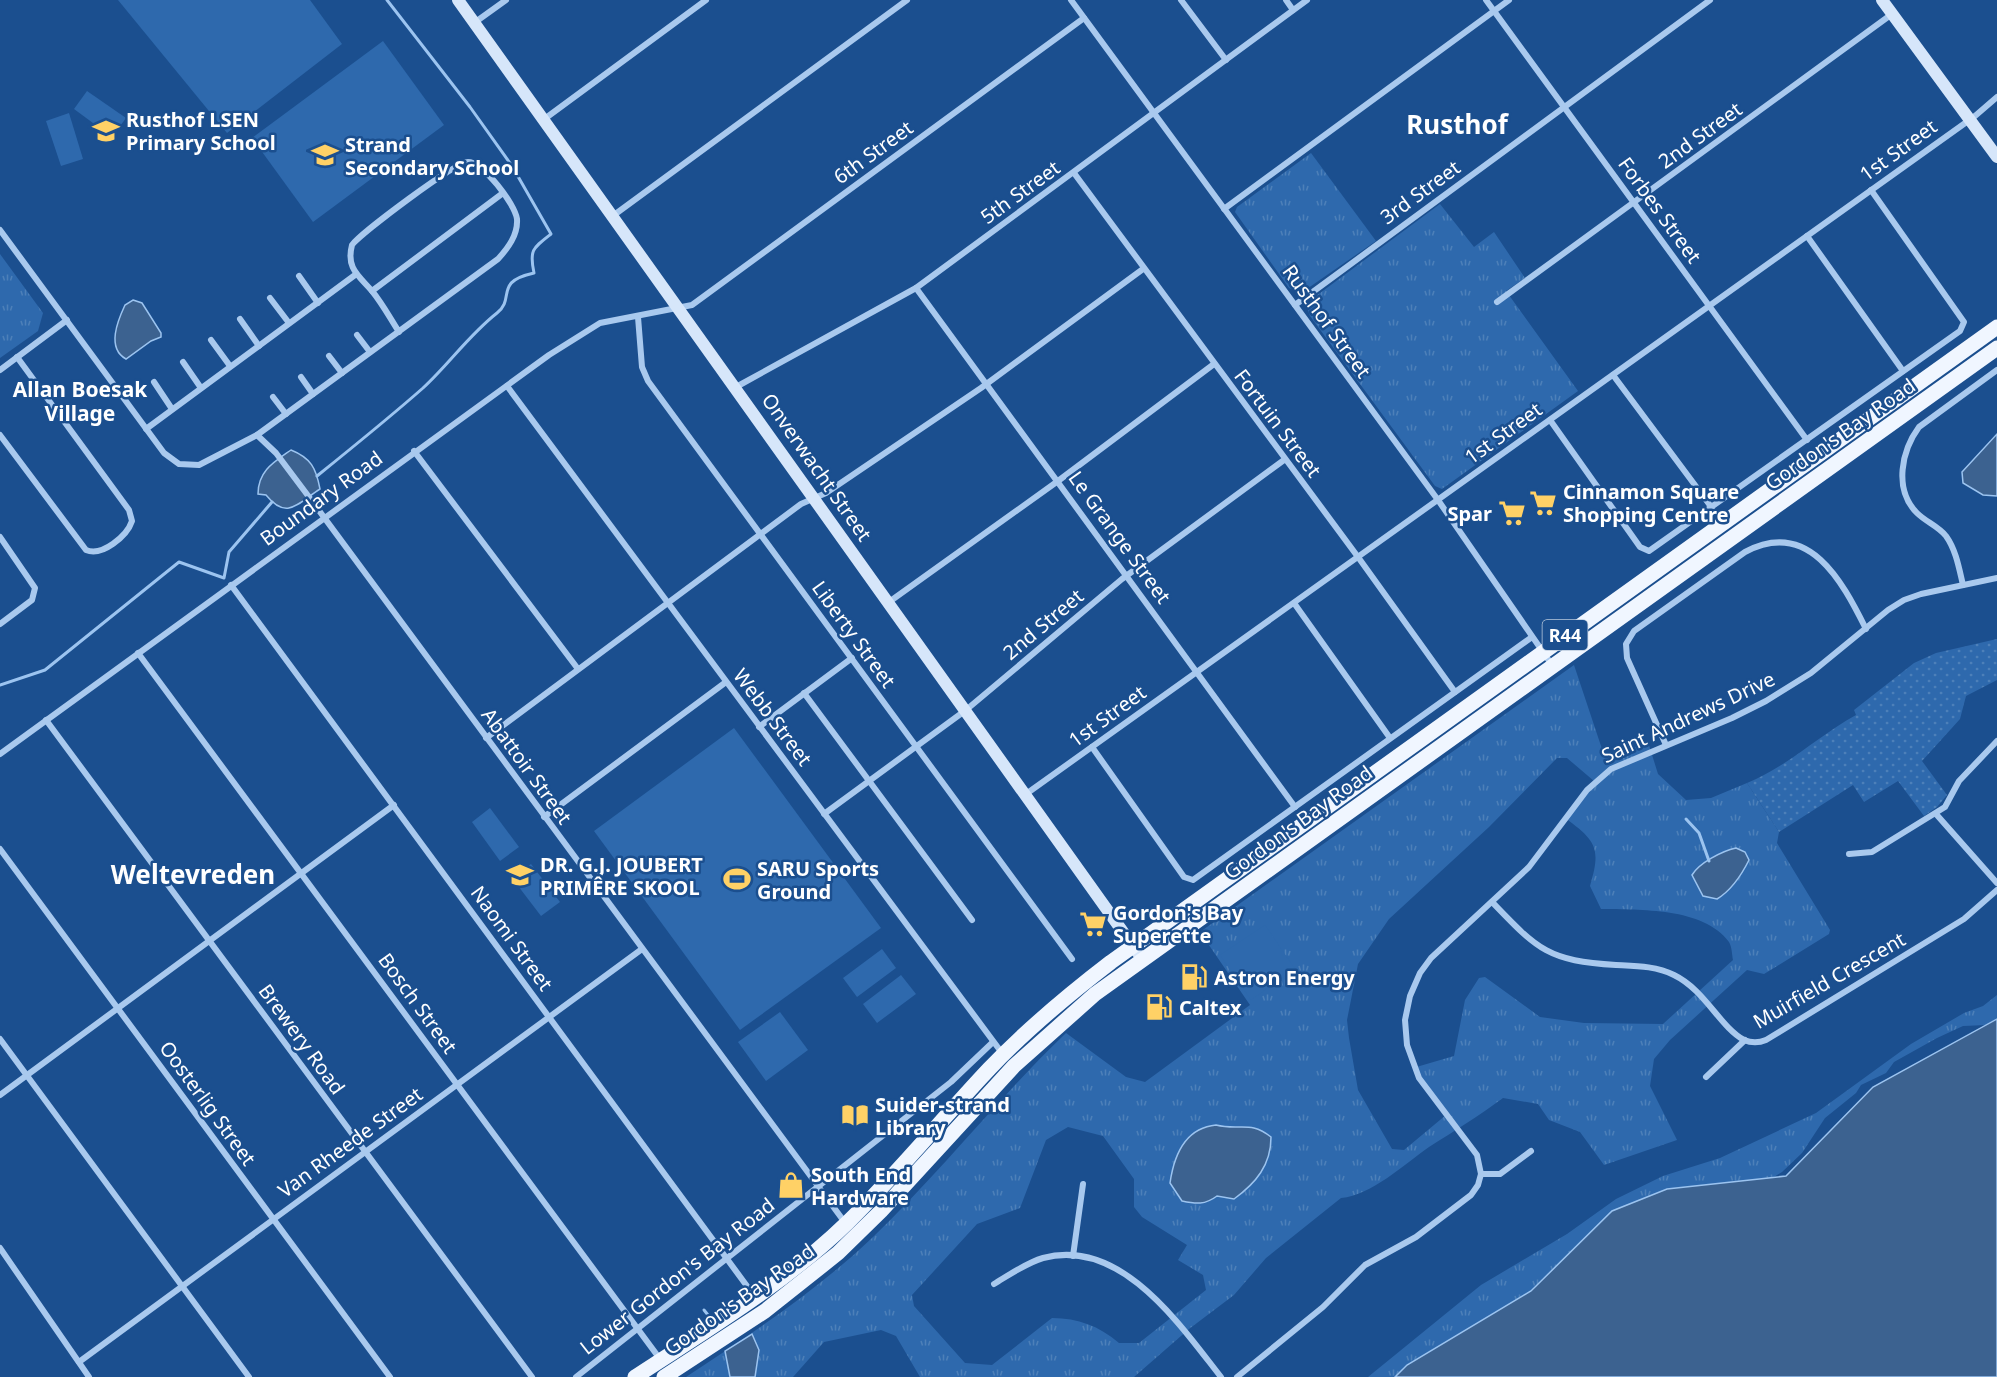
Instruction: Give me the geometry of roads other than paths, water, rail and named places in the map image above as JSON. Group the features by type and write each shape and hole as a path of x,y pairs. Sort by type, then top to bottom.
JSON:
{"main road":[{"name":"Gordon's Bay Road","path":"635,1377 756,1298 846,1224 1003,1054 1069,995 1542,651 1997,327"},
{"name":"Gordon's Bay Road","path":"667,1375 765,1311 816,1272 857,1236 1014,1066 1072,1013 1142,959 1997,348"},
{"path":"1274,845 1283,858"}],"street":[{"name":"Onverwacht Street","path":"458,0 1142,959"},
{"path":"474,23 506,0"},
{"path":"542,120 706,0"},
{"path":"614,216 907,0"},
{"name":"Rusthof Street","path":"1071,0 1438,500 1552,666"},
{"path":"1181,0 1226,60"},
{"path":"1286,0 1293,10"},
{"name":"5th Street","path":"736,387 916,288 1307,0"},
{"name":"Forbes Street","path":"1486,0 1807,440"},
{"path":"1224,209 1509,0"},
{"name":"3rd Street","path":"1295,305 1710,0"},
{"path":"1882,0 1997,157"},
{"name":"2nd Street","path":"1497,302 1635,204 1892,14"},
{"name":"6th Street","path":"679,308 692,305 1084,18"},
{"name":"1st Street","path":"1026,794 1970,120 1997,98"},
{"path":"0,230 164,453 172,460 188,466 209,462 257,435 399,332 507,249 514,235 517,219 515,210 480,165 468,162 458,165 356,240 350,260 355,275 372,291 399,332"},
{"name":"Fortuin Street","path":"1074,173 1455,692"},
{"path":"1550,420 1640,547 1647,551 1654,549 1960,331 1964,325 1962,317 1871,190"},
{"path":"372,291 503,194"},
{"path":"1807,236 1903,371"},
{"path":"486,738 801,504 826,493 987,383 1143,269"},
{"path":"146,429 355,275"},
{"path":"299,276 318,303"},
{"name":"Le Grange Street","path":"916,288 1295,807"},
{"path":"270,298 289,324"},
{"name":"Boundary Road","path":"0,754 414,451 589,328 614,319 679,308"},
{"name":"Liberty Street","path":"638,316 642,367 648,381 1072,959"},
{"path":"240,319 259,346"},
{"path":"0,370 68,320"},
{"path":"357,335 370,352"},
{"path":"211,340 230,366"},
{"path":"330,356 342,373"},
{"path":"0,435 86,550 103,550 126,532 132,521 129,510 17,357"},
{"path":"183,362 201,388"},
{"path":"889,602 1058,481 1214,364"},
{"path":"1963,585 1950,542 1937,527 1917,513 1909,501 1902,471 1904,454 1919,427 1997,370"},
{"path":"1613,375 1712,507"},
{"path":"301,377 313,393"},
{"path":"154,382 172,409"},
{"name":"Webb Street","path":"507,386 993,1042 1014,1066"},
{"path":"273,397 286,414"},
{"name":"Abattoir Street","path":"257,435 278,456 309,497 818,1188 857,1236"},
{"path":"414,451 578,669"},
{"name":"2nd Street","path":"824,814 966,710 1128,576 1284,460"},
{"path":"0,537 35,588 32,600 0,624"},
{"path":"1666,745 1627,658 1628,639 1634,631 1745,552 1761,544 1778,542 1794,545 1811,553 1838,577 1866,629"},
{"name":"Saint Andrews Drive","path":"1481,1174 1477,1155 1414,1068 1407,1045 1405,1020 1413,988 1425,965 1529,867 1595,781 1619,764 1766,701 1811,673 1904,600 1997,578"},
{"name":"Naomi Street","path":"231,585 765,1311"},
{"path":"1294,603 1390,738"},
{"path":"1092,747 1184,877 1190,880 1196,878 1532,637"},
{"name":"Bosch Street","path":"138,653 638,1329 660,1360 667,1375"},
{"path":"759,727 852,658"},
{"path":"544,817 726,682"},
{"path":"804,693 972,920"},
{"name":"Brewery Road","path":"46,720 532,1377"},
{"path":"1849,854 1872,852 1936,814 1945,807 1959,781 1997,741"},
{"path":"0,1095 394,805"},
{"path":"1936,814 1997,883"},
{"name":"Oosterlig Street","path":"0,849 390,1377"},
{"name":"Muirfield Crescent","path":"1492,902 1526,937 1551,954 1580,963 1644,966 1675,976 1699,992 1745,1040 1756,1042 1766,1040 1964,918 1997,890"},
{"name":"Van Rheede Street","path":"79,1362 642,949"},
{"path":"0,1040 249,1377"},
{"path":"1706,1077 1745,1040"},
{"name":"Lower Gordon's Bay Road","path":"576,1377 951,1082 993,1042"},
{"path":"1236,1377 1323,1307 1365,1265 1416,1237 1471,1195 1478,1185 1481,1174 1500,1174 1531,1151"},
{"path":"1073,1256 1083,1184"},
{"path":"0,1248 89,1377"},
{"path":"994,1284 1037,1260 1073,1256 1107,1265 1140,1285 1185,1331 1221,1377"}],"waterway":[{"path":"317,476 423,388 497,313 505,302 509,286 521,277 534,273 532,254 551,234 512,166 470,107 387,0"},
{"path":"0,685 45,670 179,562 224,578 229,552 272,502"},
{"path":"1686,819 1699,833 1709,861"},
{"path":"704,1310 708,1315"}],"place":[{"name":"Rusthof LSEN Primary School","path":"106,131"},
{"name":"Strand Secondary School","path":"325,155"},
{"name":"Cinnamon Square Shopping Centre","path":"1543,503"},
{"name":"Spar","path":"1512,513"},
{"name":"DR. G.J. JOUBERT PRIMÊRE SKOOL","path":"520,875"},
{"name":"SARU Sports Ground","path":"737,879"},
{"name":"Gordon's Bay Superette","path":"1093,924"},
{"name":"Astron Energy","path":"1194,977"},
{"name":"Caltex","path":"1159,1007"},
{"name":"Suider-strand Library","path":"855,1115"},
{"name":"South End Hardware","path":"791,1185"}],"district":[{"name":"Rusthof","path":"1457,124"},
{"name":"Allan Boesak Village","path":"80,401"},
{"name":"Weltevreden","path":"193,874"}]}
